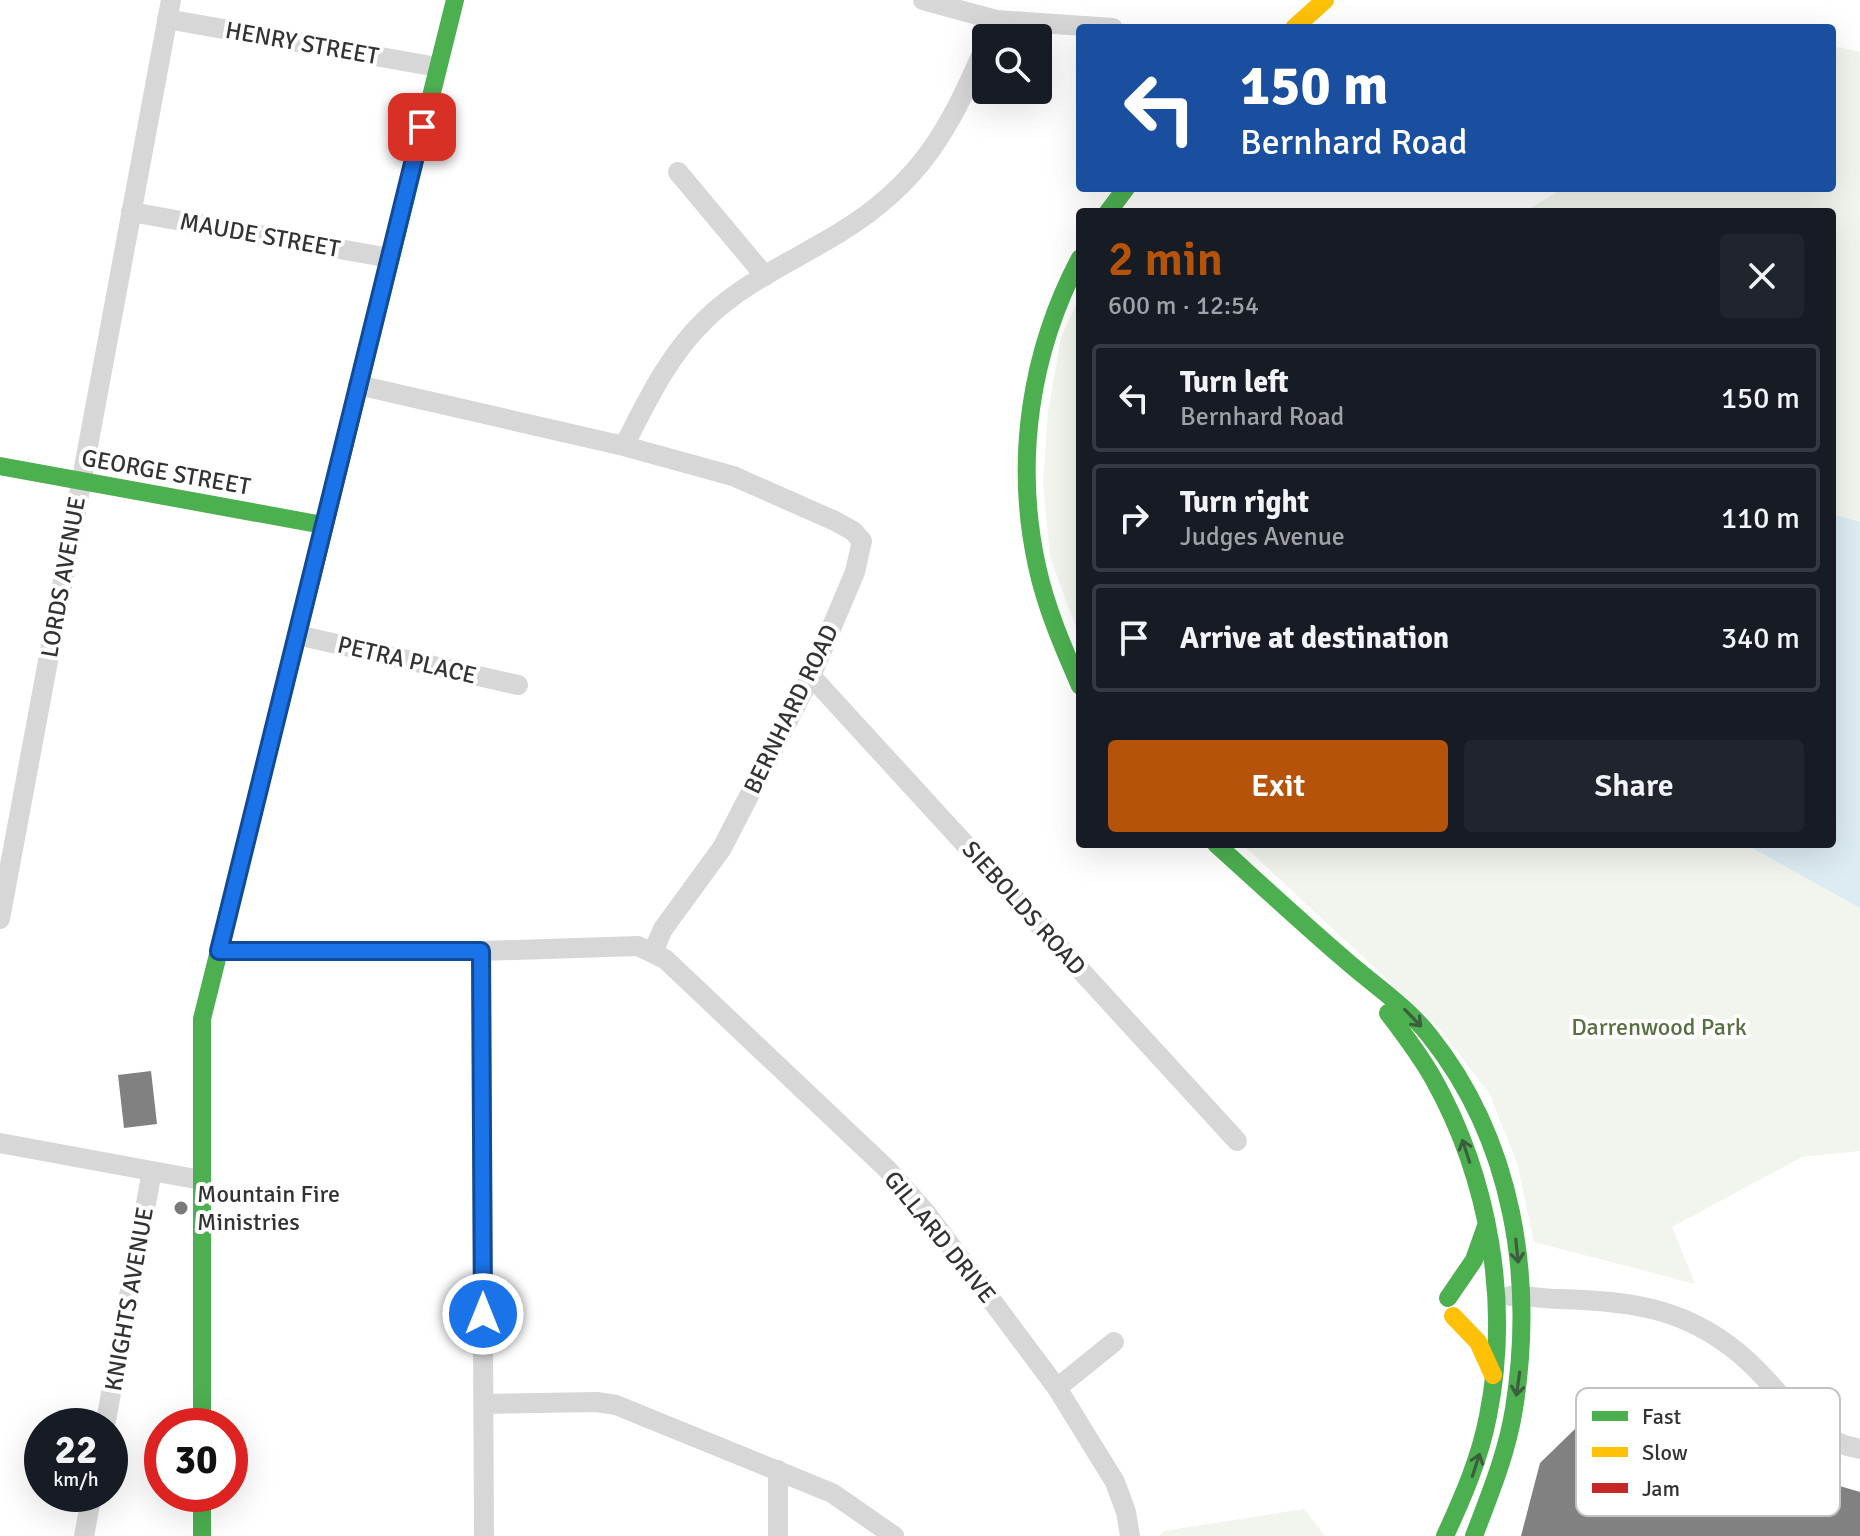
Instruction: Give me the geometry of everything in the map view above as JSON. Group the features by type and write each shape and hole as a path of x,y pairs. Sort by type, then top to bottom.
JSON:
{"main road":[{"path":"202,1408 200,1030 455,0"},
{"path":"1298,24 1325,0"},
{"path":"1076,267 1048,328 1033,393 1024,458 1037,571 1062,648 1076,678"},
{"name":"GEORGE STREET","path":"0,466 323,525"},
{"path":"1220,848 1354,968 1390,995 1428,1034 1468,1090 1495,1152 1515,1231 1522,1301 1521,1358 1509,1434 1493,1489 1474,1536"},
{"path":"1354,968 1421,1059 1445,1100 1463,1139 1496,1271 1499,1352 1487,1430 1472,1477 1445,1536"},
{"path":"1486,1224 1474,1260 1450,1307 1476,1336 1487,1354 1495,1383"},
{"path":"202,1512 202,1536"}],"street":[{"path":"923,0 980,24"},
{"name":"HENRY STREET","path":"169,10 437,67"},
{"name":"LORDS AVENUE","path":"0,919 169,10"},
{"path":"1052,29 1076,28"},
{"path":"624,446 666,368 706,319 729,299 860,220 898,191 921,166 938,140 972,74"},
{"path":"678,172 765,276"},
{"name":"MAUDE STREET","path":"131,212 390,258"},
{"name":"BERNHARD ROAD","path":"358,385 624,446 747,481 835,521 853,531 862,541 855,572 811,676 722,848 663,929 653,952"},
{"name":"PETRA PLACE","path":"297,635 518,685"},
{"name":"SIEBOLDS ROAD","path":"811,676 1237,1141"},
{"path":"219,951 481,951 638,946 653,952"},
{"path":"481,951 484,1536"},
{"name":"GILLARD DRIVE","path":"653,952 683,975 908,1191 1057,1388 1115,1482 1126,1512 1130,1536"},
{"path":"0,1143 201,1180"},
{"name":"KNIGHTS AVENUE","path":"108,1408 152,1171"},
{"path":"1498,1303 1554,1299 1623,1301 1663,1311 1691,1322 1722,1341 1774,1388"},
{"path":"1057,1388 1114,1342"},
{"path":"484,1404 597,1402 616,1405 832,1493 894,1536"},
{"path":"1840,1445 1860,1449"},
{"path":"778,1470 778,1536"},
{"path":"84,1536 89,1512"}],"green space":[{"name":"Darrenwood Park","path":"1836,47 1860,52 1860,1151 1802,1157 1672,1227 1695,1284 1534,1242 1517,1163 1489,1093 1438,1027 1246,848 1836,848 1836,208 1531,208 1557,192 1836,192"},
{"path":"1076,305 1076,627 1050,557 1043,482 1048,412 1061,337"},
{"path":"1304,1509 1325,1536 1159,1536 1164,1531"}],"shaded area":[{"path":"1836,515 1860,522 1860,908 1752,848 1836,848"}],"building":[{"path":"151,1071 157,1124 124,1128 118,1075"},
{"path":"1576,1429 1576,1516 1840,1516 1840,1486 1860,1492 1860,1536 1521,1536 1540,1463"}],"traffic: fast":[{"path":"359,386 455,0"},
{"path":"1111,208 1123,192"},
{"path":"1076,266 1049,331 1038,369 1027,447 1030,526 1037,566 1056,627 1076,676"},
{"path":"0,466 323,525"},
{"path":"202,1408 202,1019 309,589"},
{"path":"1220,848 1420,1024 1458,1076 1481,1119 1498,1165 1511,1212 1518,1260 1520,1359 1507,1442 1474,1536"},
{"path":"1388,1013 1433,1078 1468,1157 1481,1199 1495,1286 1495,1373 1485,1432 1445,1536"},
{"path":"1448,1298 1474,1260 1486,1226"},
{"path":"202,1512 202,1536"}],"traffic: slow":[{"path":"1298,24 1325,0"},
{"path":"1453,1316 1478,1342 1493,1375"}],"traffic: jam":[{"path":"309,589 359,386"}],"place":[{"name":"Mountain Fire Ministries","path":"181,1208"}],"route":[{"path":"422,127 219,951 481,951 483,1314"}]}
